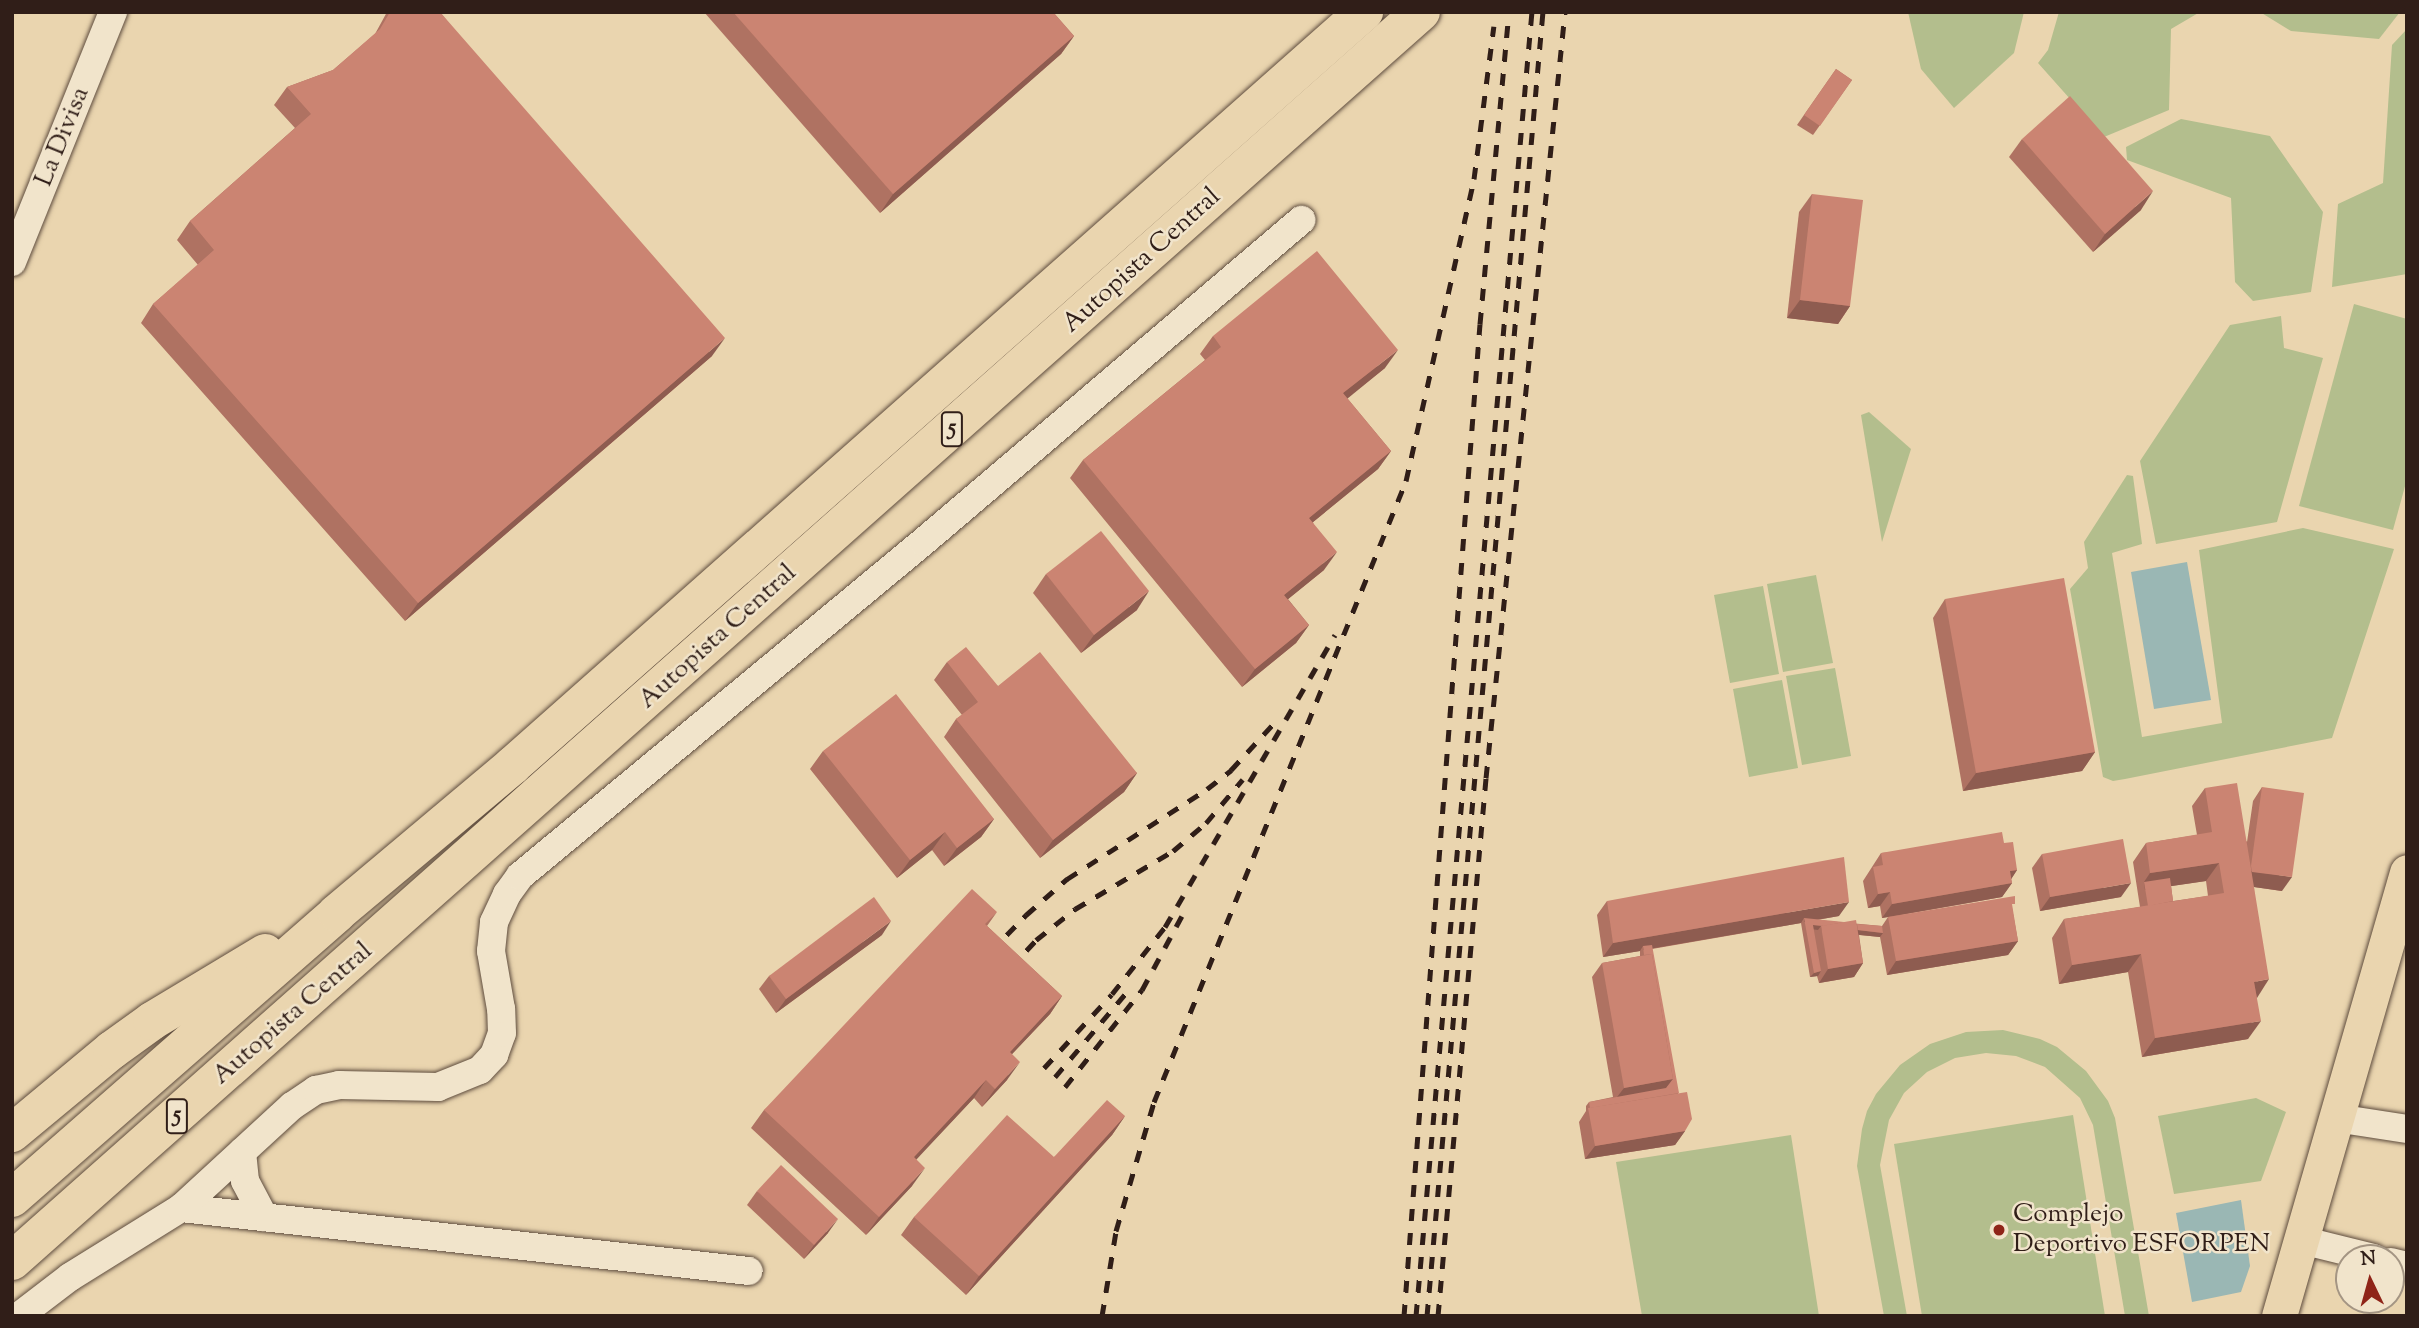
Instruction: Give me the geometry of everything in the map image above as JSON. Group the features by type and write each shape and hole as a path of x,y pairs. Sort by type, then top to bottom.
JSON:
{"highway":[{"name":"Autopista Central","path":"12,1198 337,912 512,766 1364,12"},
{"name":"Autopista Central","path":"12,1261 1421,12"},
{"path":"12,1133 112,1050 152,1021 337,912"}],"main road":[{"path":"2279,1316 2405,884"}],"street":[{"name":"La Divisa","path":"12,262 114,12"},
{"path":"19,1316 98,1258 147,1232 181,1208 292,1106 316,1090 339,1084 438,1087 480,1070 494,1055 502,1034 501,1009 491,951 494,922 507,894 520,876 923,542 1301,220"},
{"path":"2336,1118 2407,1129"},
{"path":"242,1152 246,1181 264,1217"},
{"path":"181,1208 749,1271"},
{"path":"2301,1240 2335,1248"}],"green space":[{"path":"1908,12 2024,12 2014,53 1954,108 1921,69"},
{"path":"2059,12 2200,12 2171,29 2169,110 2104,137 2038,63 2048,50"},
{"path":"2260,12 2400,12 2379,39 2291,31"},
{"path":"2407,29 2407,274 2332,287 2338,204 2383,183 2392,45"},
{"path":"2181,119 2270,136 2323,212 2311,292 2253,301 2235,282 2231,198 2127,160 2126,147"},
{"path":"2354,304 2407,319 2407,479 2393,530 2299,506"},
{"path":"2281,316 2284,348 2323,358 2277,522 2156,544 2140,461 2230,325"},
{"path":"1869,412 1911,449 1882,542 1861,415"},
{"path":"2127,475 2133,476 2142,544 2112,553 2142,737 2222,723 2199,550 2303,528 2394,549 2332,738 2125,779 2113,781 2103,777 2070,589 2088,568 2084,542"},
{"path":"1816,575 1833,663 1783,672 1767,584"},
{"path":"1763,586 1779,674 1730,683 1714,595"},
{"path":"1835,668 1851,756 1802,765 1786,676"},
{"path":"1782,680 1798,768 1749,777 1733,689"},
{"path":"2003,1030 2040,1039 2057,1047 2086,1071 2108,1101 2115,1118 2149,1316 2125,1316 2093,1125 2080,1098 2045,1067 2016,1056 1986,1053 1955,1058 1927,1072 1904,1093 1889,1120 1880,1165 1907,1316 1884,1316 1857,1166 1867,1111 1876,1094 1900,1065 1930,1044 1966,1032"},
{"path":"2256,1098 2286,1112 2261,1181 2174,1194 2158,1116"},
{"name":"Complejo Deportivo ESFORPEN","path":"2073,1115 2105,1316 1922,1316 1894,1144"},
{"path":"1791,1135 1819,1316 1642,1316 1616,1162"}],"water":[{"path":"2187,562 2211,700 2154,709 2131,572"},
{"path":"2241,1200 2250,1266 2241,1292 2192,1302 2176,1213"}],"building":[{"path":"390,12 440,12 725,338 418,603 153,304 214,250 190,221 311,114 287,87 333,70 380,29"},
{"path":"733,12 1053,12 1074,36 893,194"},
{"path":"1836,69 1852,80 1820,126 1804,115"},
{"path":"2070,96 2153,191 2105,234 2022,139"},
{"path":"1812,194 1863,200 1850,306 1800,300"},
{"path":"1317,251 1398,350 1343,393 1391,451 1309,518 1337,552 1284,595 1309,625 1255,669 1083,460 1221,347 1213,336"},
{"path":"1101,531 1149,591 1094,635 1046,574"},
{"path":"2064,578 2095,752 1976,773 1945,599"},
{"path":"966,647 998,686 1040,652 1137,773 1053,840 956,719 978,702 947,662"},
{"path":"896,694 994,819 957,848 945,832 910,860 823,751"},
{"path":"2237,783 2269,979 2254,982 2261,1021 2155,1038 2141,954 2072,965 2064,919 2224,893 2219,863 2150,873 2146,843 2212,832 2205,788"},
{"path":"2262,787 2304,793 2292,877 2252,872"},
{"path":"2002,832 2004,843 2013,842 2017,870 2010,871 2012,883 1892,904 1890,892 1878,894 1873,867 1883,865 1881,853"},
{"path":"2123,839 2131,883 2050,897 2042,854"},
{"path":"1844,857 1849,902 1613,943 1607,901"},
{"path":"2170,878 2173,901 2148,906 2144,882"},
{"path":"972,889 997,912 985,924 1062,996 1010,1052 1020,1062 995,1089 986,1080 914,1157 925,1168 879,1217 764,1110"},
{"path":"2015,896 2015,904 2012,904 2018,941 1896,961 1888,917"},
{"path":"874,897 891,921 786,999 769,976"},
{"path":"1804,918 1844,922 1813,925 1821,971 1814,973"},
{"path":"1856,920 1863,963 1828,969 1821,926"},
{"path":"1857,924 1882,926 1883,933 1858,930"},
{"path":"1652,945 1679,1093 1590,1108 1589,1102 1666,1088 1673,1079 1652,954 1644,955 1643,946"},
{"path":"1652,954 1673,1079 1624,1088 1602,963"},
{"path":"1687,1092 1692,1119 1685,1131 1595,1146 1588,1108"},
{"path":"1107,1100 1125,1116 979,1276 914,1217 1007,1115 1054,1157"},
{"path":"781,1165 838,1219 814,1245 757,1191"}],"railway":[{"path":"1404,1316 1480,324 1509,12"},
{"path":"1416,1316 1532,12"},
{"path":"1427,1316 1543,12"},
{"path":"1438,1316 1486,778 1565,12"},
{"path":"1102,1316 1116,1231 1154,1102 1406,481 1474,179 1494,26"},
{"path":"1044,1068 1112,994 1165,927 1335,635"},
{"path":"990,952 1067,879 1207,789 1231,770 1275,722"},
{"path":"1010,968 1036,940 1075,909 1173,851 1206,823 1243,779"},
{"path":"1065,1087 1142,990 1183,914"},
{"path":"1055,1077 1132,986"}],"place":[{"name":"Complejo Deportivo ESFORPEN","path":"1999,1230"}]}
